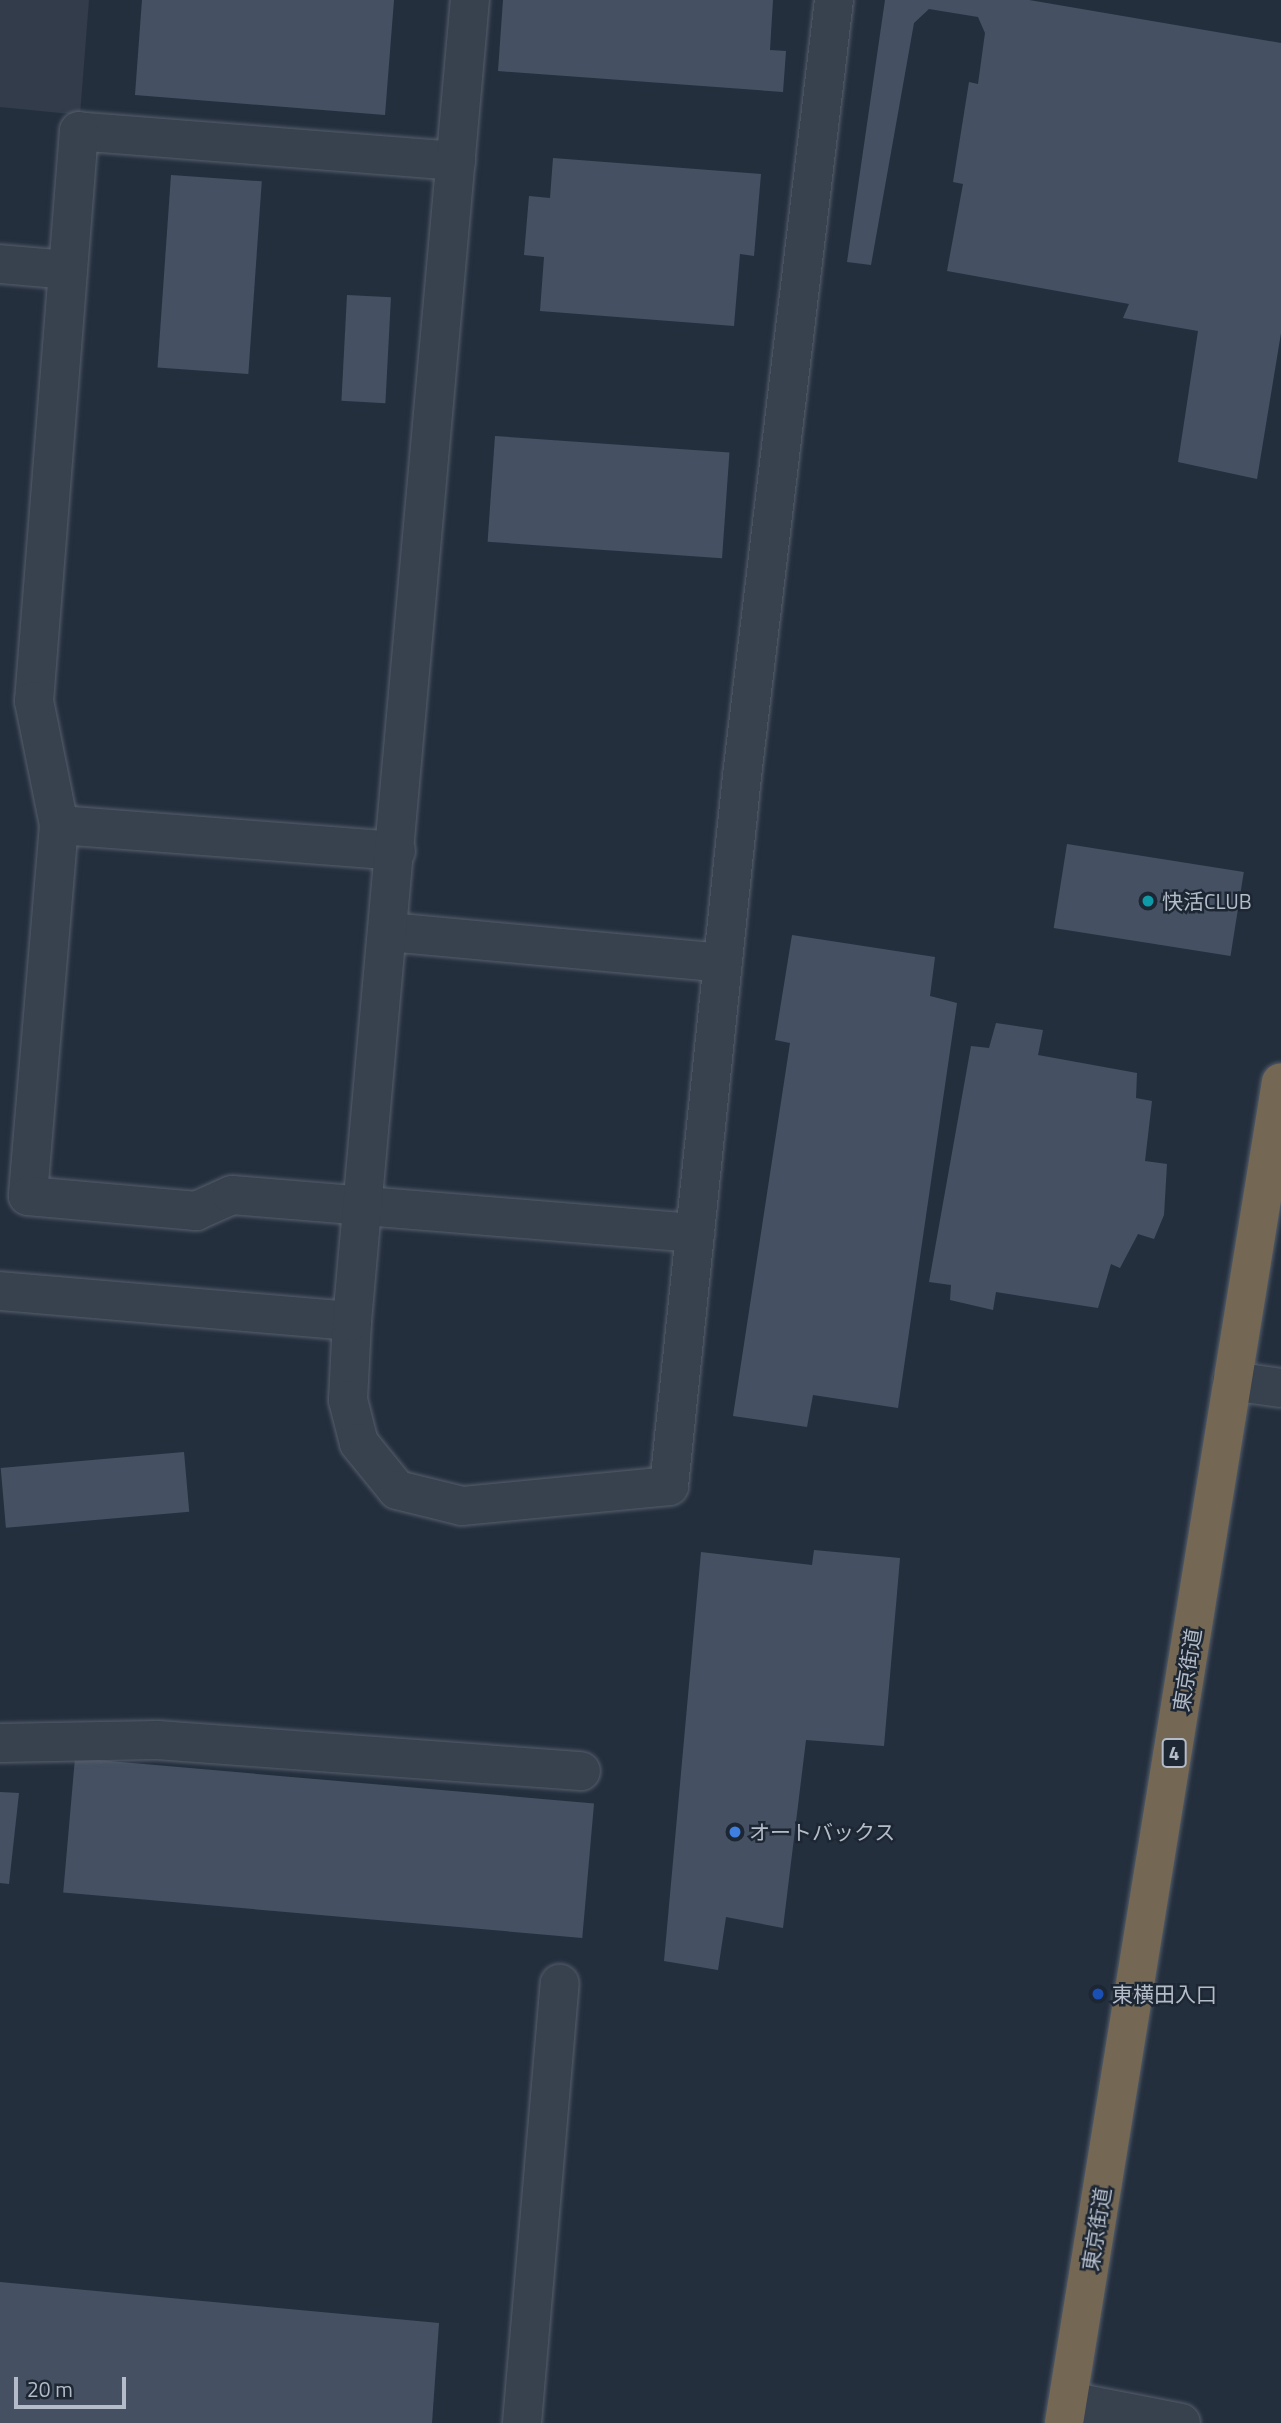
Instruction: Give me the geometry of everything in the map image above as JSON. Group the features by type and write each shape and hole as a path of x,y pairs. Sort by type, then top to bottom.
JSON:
{"highway":[{"name":"東京街道","path":"1066,2412 1281,1082"}],"street":[{"path":"470,0 389,932 352,1321 348,1400 359,1443 397,1490 463,1506 669,1486 723,963 834,0"},
{"path":"456,161 79,131 34,701 59,825 27,1196 196,1211 232,1195 695,1233"},
{"path":"0,264 68,270"},
{"path":"59,825 396,851"},
{"path":"389,932 723,963"},
{"path":"0,1291 352,1321"},
{"path":"1232,1381 1281,1388"},
{"path":"0,1743 157,1740 581,1771"},
{"path":"522,2423 560,1984"},
{"path":"1066,2412 1181,2423"}],"shaded area":[{"path":"0,0 89,0 80,115 0,107"}],"building":[{"path":"142,0 394,0 385,115 135,95"},
{"path":"503,0 773,0 770,50 786,51 783,92 498,71"},
{"path":"885,0 1029,0 1281,43 1281,333 1257,479 1178,462 1198,331 1123,318 1129,304 947,271 963,184 953,182 969,82 978,84 985,33 978,17 929,9 914,23 871,265 847,262"},
{"path":"553,158 761,174 754,256 740,254 734,326 540,311 544,257 524,255 529,196 550,198"},
{"path":"171,175 262,181 248,374 158,368"},
{"path":"347,295 391,297 385,403 341,401"},
{"path":"495,436 729,452 722,558 488,542"},
{"name":"快活CLUB","path":"1067,844 1244,872 1230,956 1054,928"},
{"path":"792,935 935,957 930,996 957,1003 898,1408 813,1395 807,1427 733,1416 790,1043 775,1040"},
{"path":"996,1023 1043,1030 1038,1055 1137,1073 1136,1098 1152,1101 1145,1161 1167,1164 1164,1215 1154,1239 1138,1234 1120,1268 1111,1264 1098,1308 996,1292 993,1310 950,1300 951,1285 929,1282 971,1046 989,1048"},
{"path":"184,1452 189,1512 6,1528 1,1468"},
{"name":"オートバックス","path":"814,1550 900,1558 884,1746 806,1740 783,1928 726,1917 718,1970 664,1961 701,1552 812,1565"},
{"path":"75,1758 594,1803 582,1938 63,1892"},
{"path":"0,1792 19,1793 9,1884 0,1883"},
{"path":"0,2282 439,2323 432,2423 0,2423"}],"place":[{"name":"快活CLUB","path":"1148,901"},
{"name":"オートバックス","path":"735,1832"},
{"name":"東横田入口","path":"1098,1994"}]}
